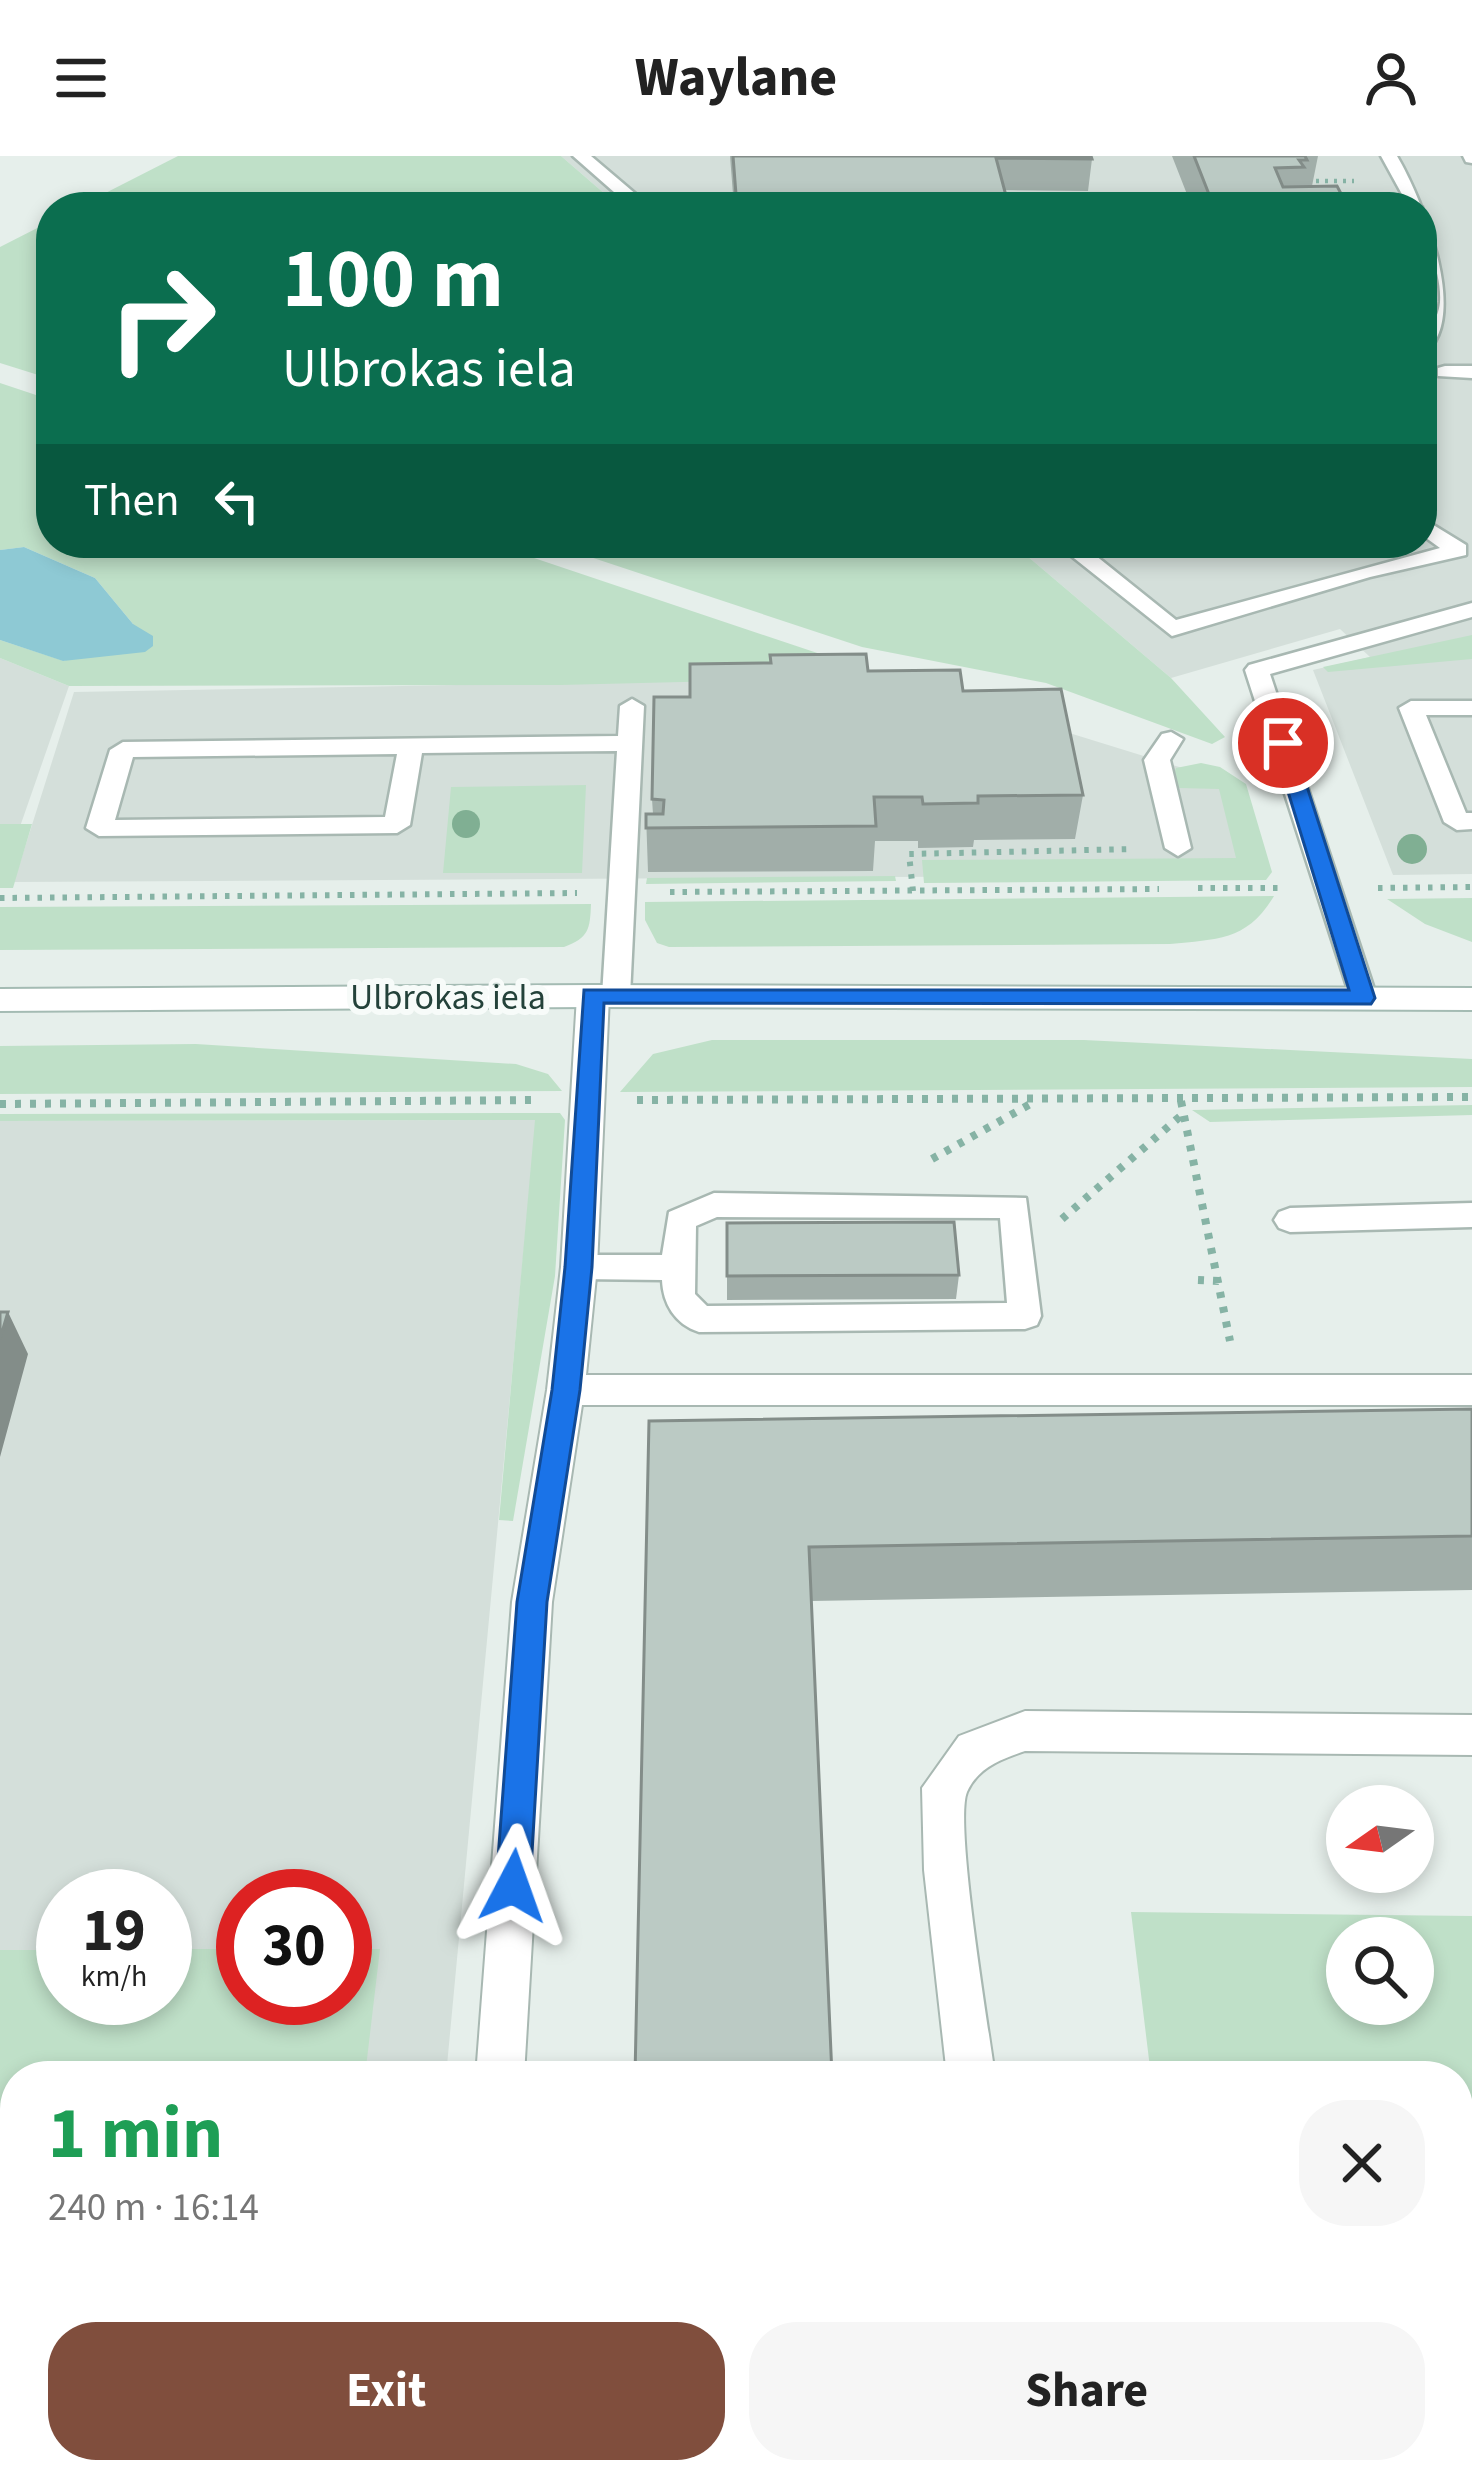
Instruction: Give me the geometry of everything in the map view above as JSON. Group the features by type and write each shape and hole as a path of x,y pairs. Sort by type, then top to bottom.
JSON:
{"street":[{"path":"501,2061 532,1602 566,1390 579,1267 587,1100 604,996"},
{"name":"Ulbrokas iela","path":"0,1000 1472,999"},
{"path":"566,1390 1472,1390"},
{"path":"969,2061 946,1870 944,1788 974,1750 1024,1731 1472,1735"}],"lane":[{"path":"581,156 624,192"},
{"path":"1390,156 1410,192"},
{"path":"1437,245 1450,271 1452,294 1437,330"},
{"path":"1445,372 1472,372"},
{"path":"1437,535 1467,554"},
{"path":"1084,558 1172,629 1364,572 1467,554"},
{"path":"1363,998 1257,670 1472,610"},
{"path":"604,996 622,892 632,706"},
{"path":"1472,708 1411,708 1456,822 1472,821"},
{"path":"1172,739 1157,760 1178,848"},
{"path":"411,747 397,825 99,828 123,750 629,743"},
{"path":"714,1205 852,1205 1016,1205 1025,1316 699,1319 679,1298 680,1220 714,1205"},
{"path":"1290,1220 1472,1215"},
{"path":"579,1267 678,1268"}],"path":[{"path":"913,891 909,854 1178,848"},
{"path":"1187,888 1472,886"},
{"path":"0,898 1164,889"},
{"path":"0,1104 1472,1096"},
{"path":"852,1205 1035,1101"},
{"path":"1181,1101 1240,1390"},
{"path":"1019,1244 1076,1212 1184,1113"},
{"path":"1198,1280 1219,1281"}],"shaded area":[{"path":"561,156 1472,156 1472,874 1393,875 1313,670 1370,657 1340,629 1171,678 1030,558 1437,558 1437,192 603,192"},
{"path":"0,658 69,686 0,884"},
{"path":"889,677 1234,784 1259,875 14,882 74,692"},
{"path":"536,1120 447,2061 0,2061 0,1121"}],"green space":[{"path":"178,156 561,156 603,192 107,192"},
{"path":"36,229 36,374 0,363 0,247"},
{"path":"0,383 36,395 36,552 24,547 0,550"},
{"path":"49,558 534,558 889,677 560,685 69,686 0,658 0,640 64,661 133,624 95,578"},
{"path":"593,558 1030,558 1171,678 1225,737 1212,744 1046,683 862,647"},
{"path":"1472,635 1472,659 1328,672 1323,667"},
{"path":"1201,763 1220,767 1246,784 1272,872 1266,880 924,883 922,860 1236,858 1219,789 1179,788 1170,782 1176,768"},
{"path":"586,785 582,873 443,873 451,787"},
{"path":"0,824 32,824 13,888 0,888"},
{"path":"895,876 896,881 646,884 647,878"},
{"path":"1274,896 1242,930 1170,944 669,947 657,943 645,920 645,902"},
{"path":"1472,898 1472,942 1425,924 1387,899"},
{"path":"591,904 586,932 564,947 0,950 0,907"},
{"path":"712,1040 1084,1040 1472,1059 1472,1087 620,1092 653,1054"},
{"path":"196,1044 516,1064 548,1074 562,1091 0,1094 0,1046"},
{"path":"1472,1105 1472,1115 1210,1122 1192,1110"},
{"path":"560,1113 565,1120 555,1276 513,1521 499,1520 535,1120 0,1121 0,1114"},
{"path":"1131,1912 1472,1916 1472,2061 1149,2061"},
{"path":"192,1949 216,1949 216,2025 371,2025 367,2061 0,2061 0,1950 36,1950 36,2025 192,2025"},
{"path":"372,1949 380,1949 372,2017"}],"water":[{"path":"24,547 36,552 36,558 49,558 95,578 133,624 153,636 153,646 145,652 63,661 0,640 0,550"}],"building":[{"path":"733,156 1091,156 1092,159 996,158 1005,192 736,192"},
{"path":"1194,156 1305,156 1307,160 1299,160 1304,167 1275,168 1283,187 1337,186 1340,192 1208,192"},
{"path":"866,654 868,671 960,670 963,691 1061,689 1083,795 978,796 978,803 923,804 922,797 874,797 876,826 646,828 646,814 663,814 664,800 652,799 654,697 690,697 690,664 771,663 770,655"},
{"path":"954,1222 959,1275 727,1276 727,1223"},
{"path":"0,1312 8,1312 0,1339"},
{"path":"1472,1409 1472,1536 809,1547 831,2061 635,2061 649,1421"}],"route":[{"path":"513,1886 532,1602 566,1390 579,1267 592,995 1363,998 1283,743"}]}
